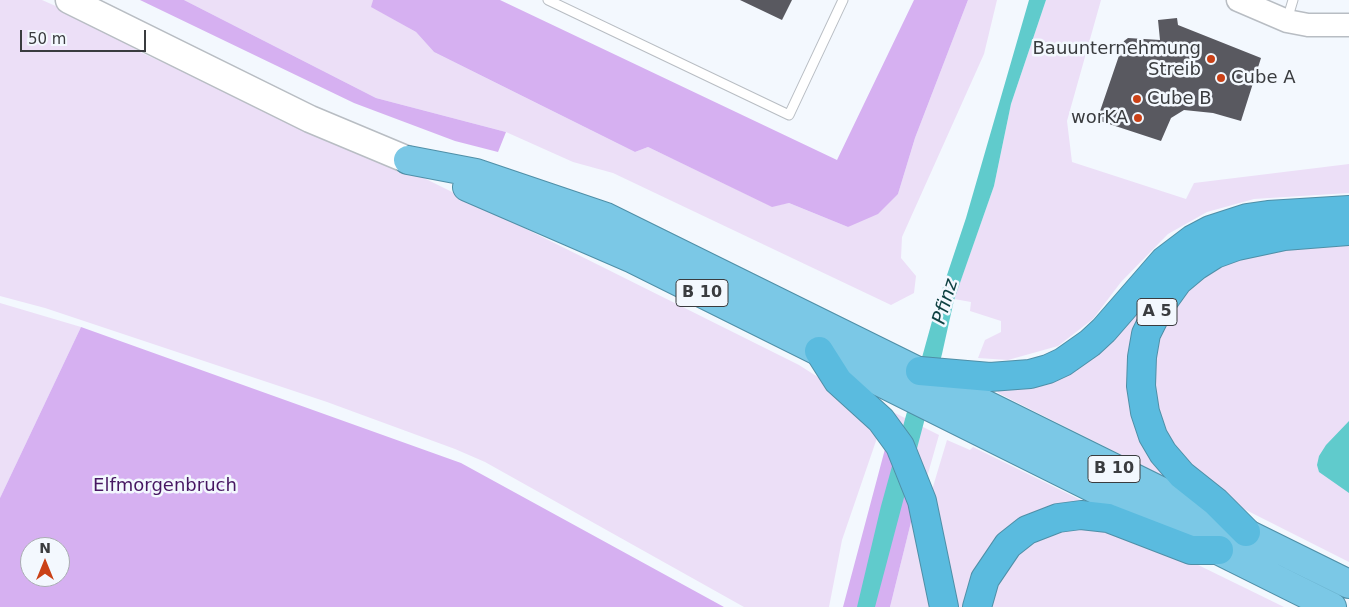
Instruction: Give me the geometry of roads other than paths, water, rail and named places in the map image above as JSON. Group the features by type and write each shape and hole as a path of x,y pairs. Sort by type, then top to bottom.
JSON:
{"highway":[{"name":"B 10","path":"408,160 476,173 541,193 606,217 920,371 969,384 1246,532 1349,584"},
{"name":"B 10","path":"408,160 584,237 819,351 1332,607"},
{"name":"A 5","path":"969,384 990,377 1030,374 1063,362 1104,330 1164,262 1193,239 1210,230 1247,218 1349,210"},
{"name":"A 5","path":"1246,532 1216,502 1182,475 1163,453 1153,436 1145,412 1141,386 1142,358 1146,334 1160,306 1178,281 1196,266 1215,254 1237,246 1284,236 1349,232"},
{"path":"819,351 838,381 874,413 900,446 922,501 932,537 944,607"},
{"path":"977,607 986,579 1008,545 1027,530 1058,518 1081,515 1108,518 1192,550 1219,550"}],"main road":[{"path":"69,0 310,119 408,160"}],"street":[{"path":"1238,0 1290,10 1308,25 1349,25"}],"lane":[{"path":"548,0 789,115 843,0"}],"water":[{"name":"Pfinz","path":"1029,0 1046,0 1011,104 994,186 954,300 942,354 875,607 857,607 881,506 934,314 966,218"},
{"path":"1349,421 1349,493 1319,472 1317,465 1319,456 1326,445"}],"place":[{"name":"Bauunternehmung Streib","path":"1211,59"},
{"name":"Cube A","path":"1221,78"},
{"name":"Cube B","path":"1137,99"},
{"name":"worKA","path":"1138,118"}],"park label":[{"name":"Elfmorgenbruch","path":"165,486"}]}
